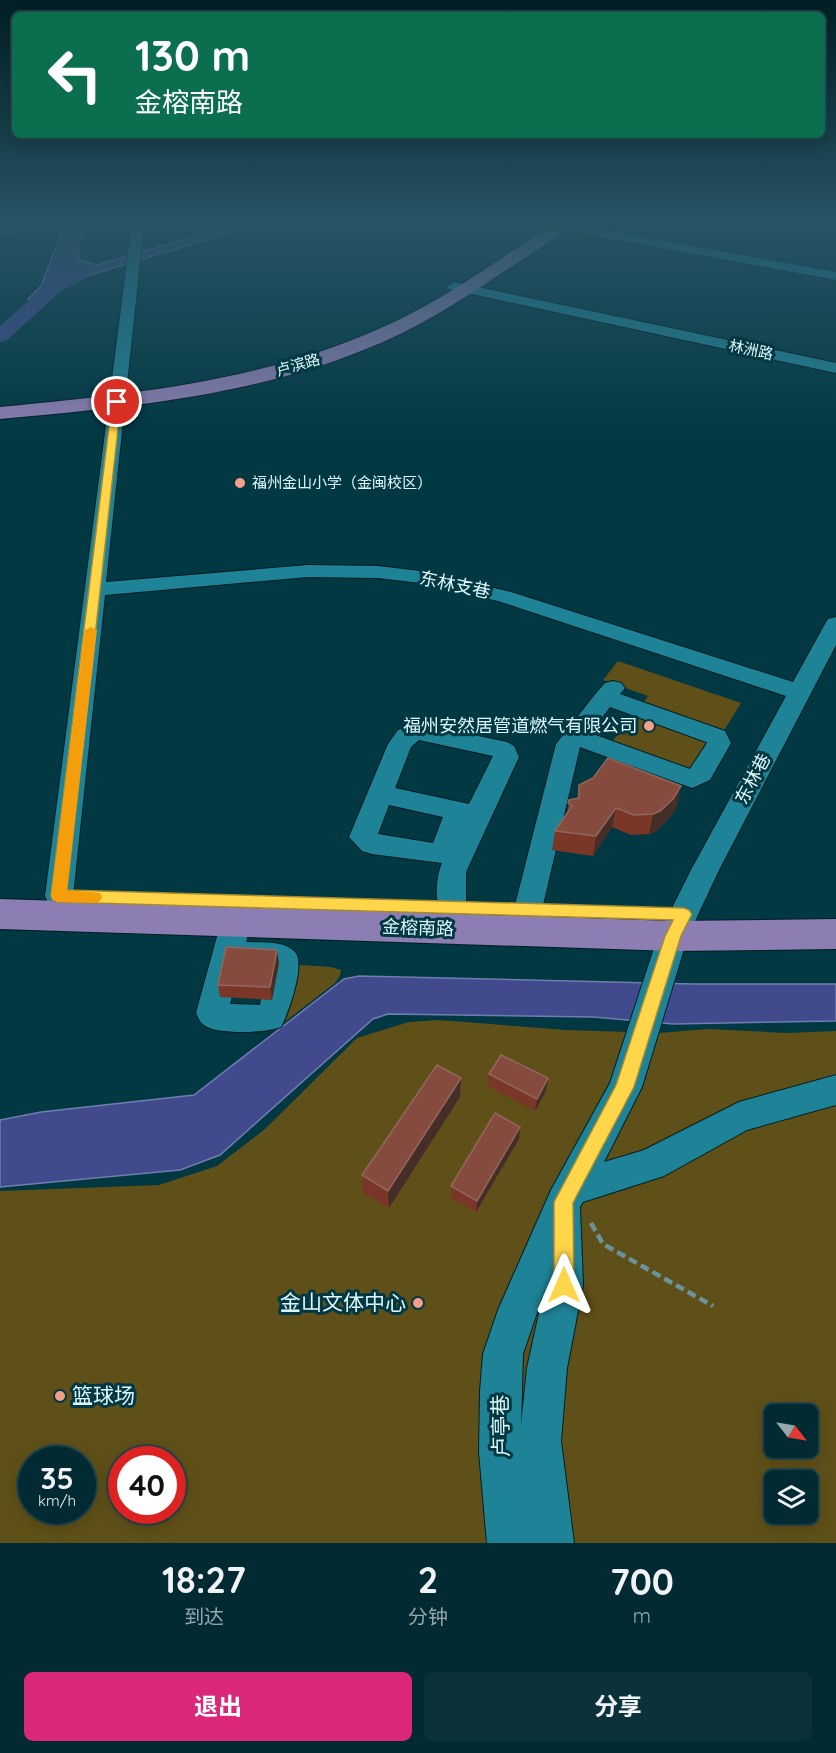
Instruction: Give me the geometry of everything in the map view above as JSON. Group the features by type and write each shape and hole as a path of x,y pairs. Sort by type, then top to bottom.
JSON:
{"main road":[{"name":"卢滨路","path":"1,410 117,399 230,382 320,358 402,326 446,296"},
{"name":"金榕南路","path":"0,894 528,909 678,925 836,934"},
{"name":"金榕南路","path":"0,914 232,938 678,925 836,913"}],"street":[{"path":"58,896 96,589 129,296"},
{"name":"林洲路","path":"501,296 836,368"},
{"name":"东林支巷","path":"96,589 308,571 368,572 420,577 504,597 799,692"},
{"name":"东林巷","path":"625,1087 678,925 836,624"},
{"path":"528,909 568,744 609,692 716,737 719,743 700,774 692,779 575,736"},
{"path":"416,731 498,748 505,752 506,758 468,813 439,854 372,844 363,837 400,744 416,731"},
{"path":"380,794 468,813"},
{"path":"452,907 452,872 468,813"},
{"name":"卢亭巷","path":"509,1543 501,1452 500,1391 503,1354 517,1310 567,1195 625,1087"},
{"path":"552,1543 540,1441 547,1368 564,1285 567,1195 652,1164 739,1117 836,1090"}],"path":[{"path":"567,1195 603,1244 714,1306"}],"shaded area":[{"path":"618,661 741,703 723,732 643,703 648,696 603,680"},
{"path":"633,713 712,741 693,772 612,742"},
{"path":"285,964 331,967 341,970 335,983 283,1023 278,1022"},
{"name":"金山文体中心","path":"438,1020 567,1030 659,1033 708,1029 786,1033 836,1031 836,1543 0,1543 0,1191 159,1185 217,1166 265,1129 357,1038 409,1022"}],"water":[{"path":"31,296 51,296 46,300 28,299"},
{"path":"359,976 694,984 836,984 836,1021 674,1024 593,1017 388,1014 373,1019 220,1155 180,1170 0,1187 0,1120 41,1112 194,1095 344,979"}],"building":[{"path":"608,758 681,786 673,799 653,814 634,815 616,808 596,836 555,831 572,806 568,803 569,800 579,798 579,785 593,778"},
{"path":"226,947 277,950 270,987 218,985"},
{"path":"501,1055 548,1078 537,1099 489,1074"},
{"path":"437,1065 461,1078 388,1191 362,1175"},
{"path":"495,1113 520,1127 477,1201 451,1186"}],"waterway":[{"path":"0,336 45,296"}],"slow traffic":[{"path":"91,630 58,896 95,897"}],"place":[{"name":"福州金山小学（金闽校区）","path":"240,483"},
{"name":"福州安然居管道燃气有限公司","path":"649,726"},
{"name":"金山文体中心","path":"418,1303"},
{"name":"篮球场","path":"60,1396"}],"route":[{"path":"117,402 95,602 58,896 684,914 673,936 625,1087 564,1202 564,1285"}]}
